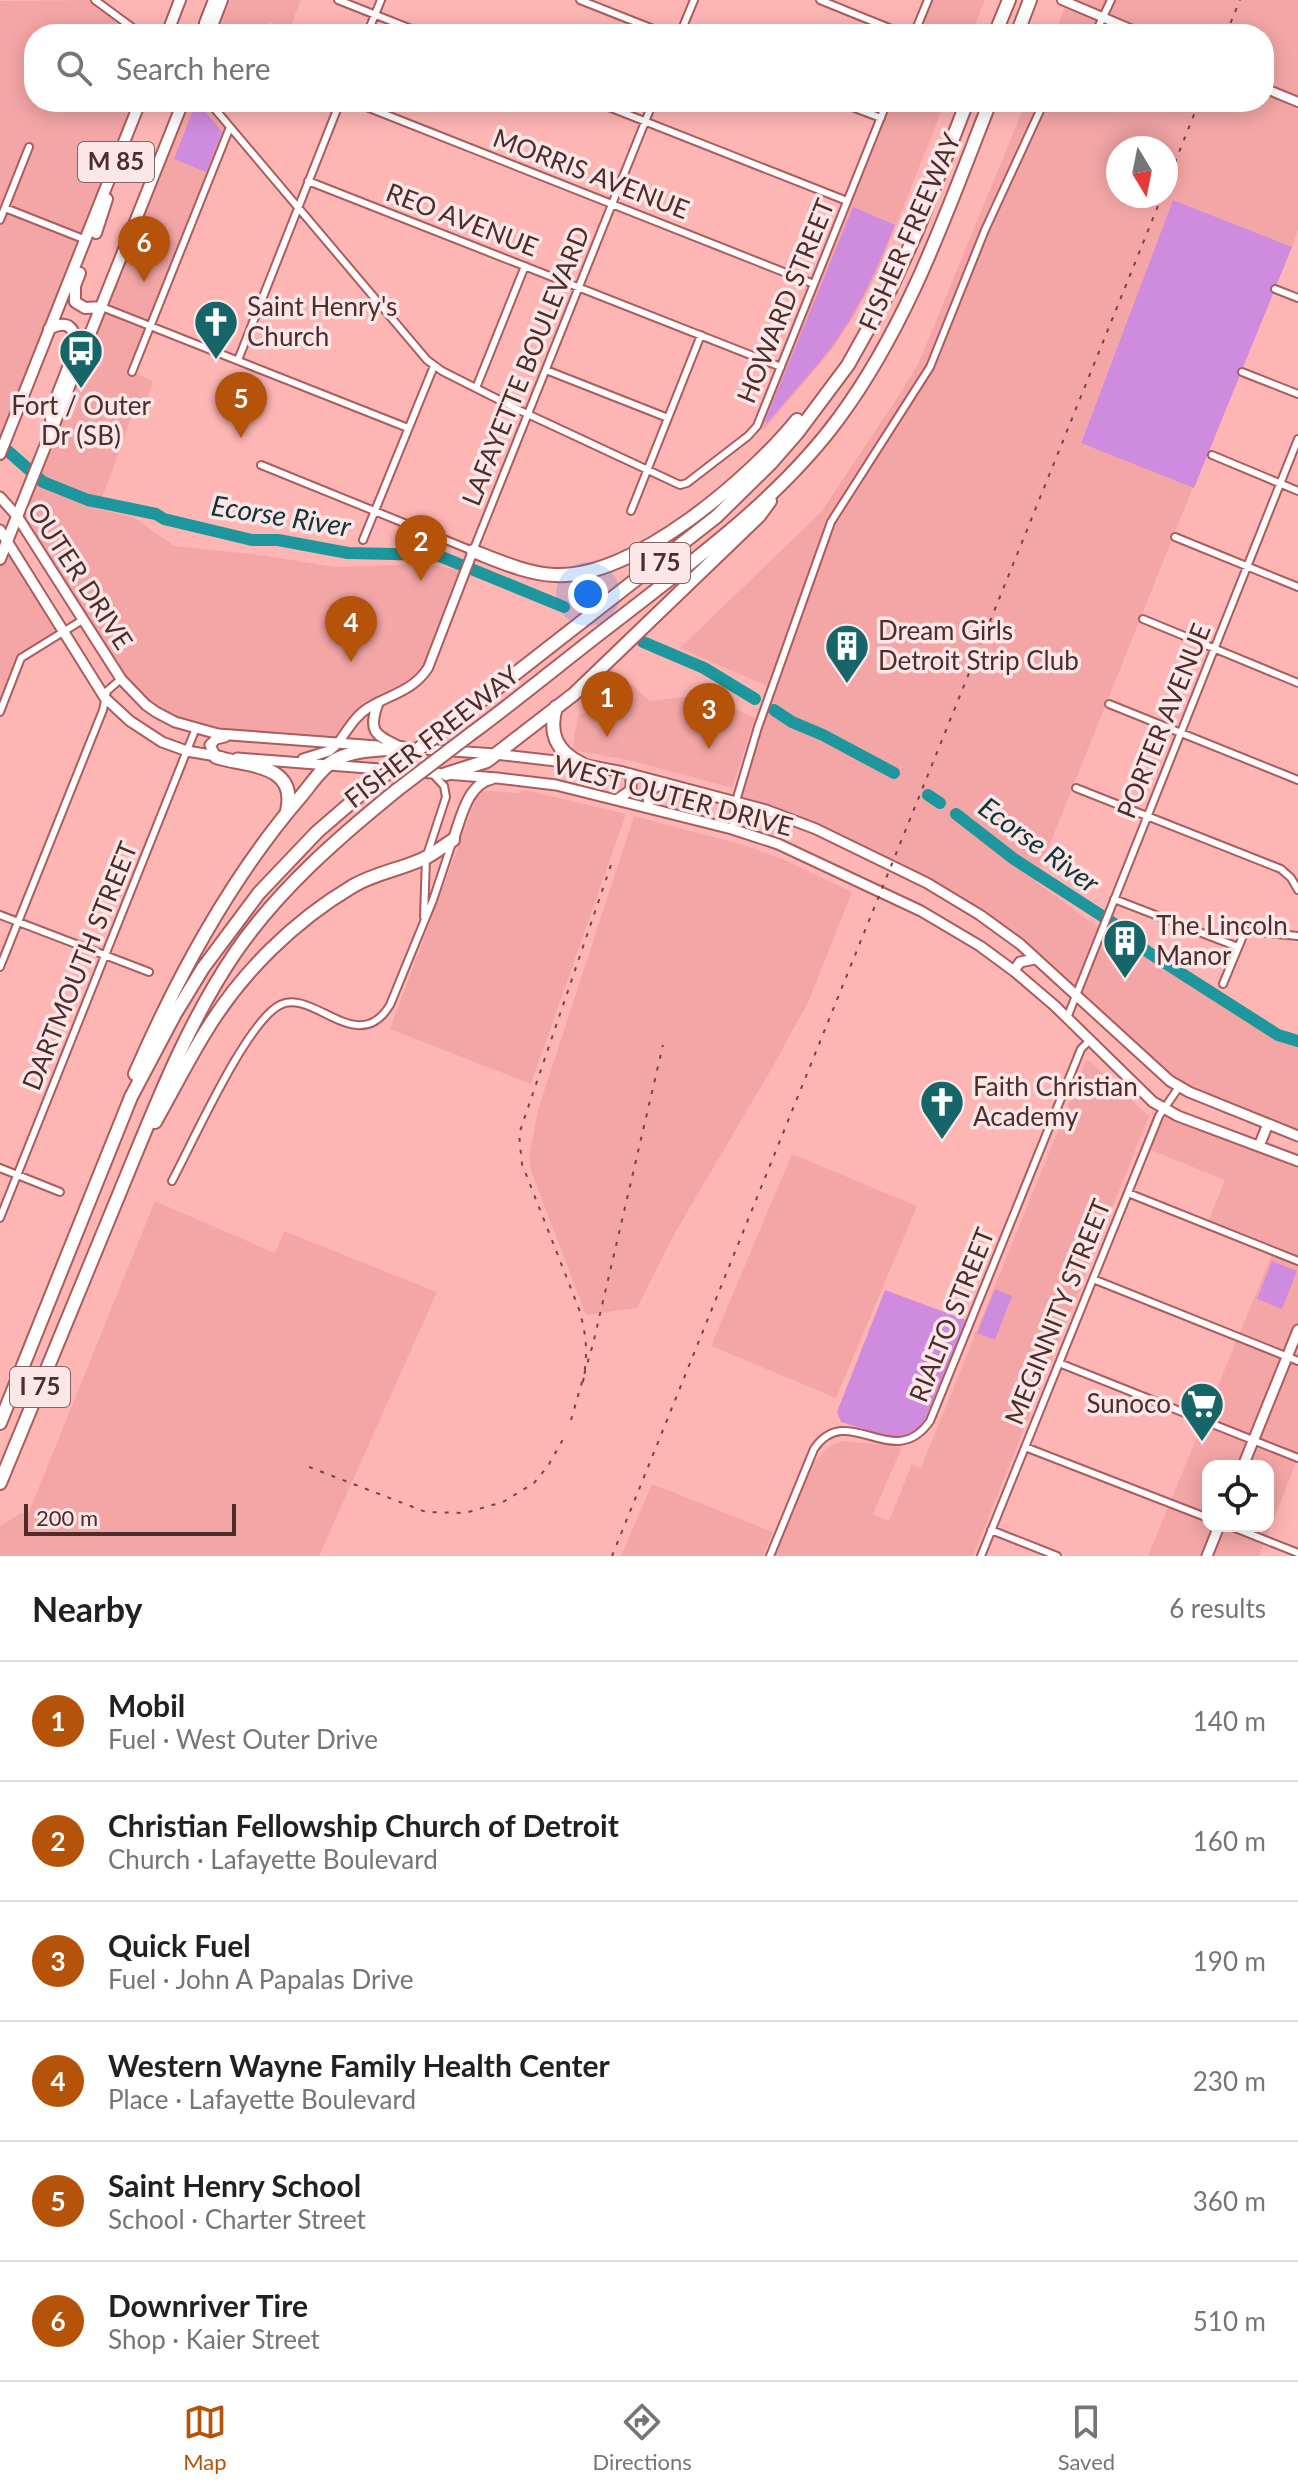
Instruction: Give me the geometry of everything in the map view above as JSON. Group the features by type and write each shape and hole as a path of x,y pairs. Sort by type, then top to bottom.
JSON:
{"highway":[{"path":"999,24 1009,0"},
{"path":"1021,24 1030,0"},
{"name":"FISHER FREEWAY","path":"0,1423 131,1097 182,1002 238,918 292,857 368,788 716,517 780,453 848,365 880,309 905,259 963,112"},
{"name":"FISHER FREEWAY","path":"0,1483 158,1096 197,1015 237,950 288,889 325,852 397,790 686,567 807,459 839,417 890,337 932,250 986,112"},
{"path":"469,562 543,574 571,575 611,565 681,525 735,484 791,427 830,380 848,365"},
{"path":"439,773 475,766 495,754 602,669 759,516 780,485"},
{"path":"556,707 552,725 555,740 566,754 582,764"},
{"path":"131,1097 133,1077 188,962 239,880 286,814 327,765 356,752 402,748"},
{"path":"216,757 263,767 278,775 287,790 289,807 286,814"},
{"path":"134,1159 207,1029 266,955 308,917 350,887 376,874 426,858 453,840"}],"main road":[{"path":"171,24 180,0"},
{"path":"205,24 214,0"},
{"path":"212,24 222,0"},
{"name":"M 85","path":"0,454 136,112"},
{"name":"M 85","path":"0,559 179,112"},
{"path":"102,307 82,307 75,302 74,295 104,213 107,185"},
{"path":"49,329 68,326 76,339 76,347 50,414 53,427"},
{"name":"OUTER DRIVE","path":"0,497 17,516 121,679"},
{"name":"WEST OUTER DRIVE","path":"0,530 105,698 138,728 162,742 216,757 296,761 556,785 732,829 809,857 921,911 1014,971 1153,1102 1178,1116 1298,1161"},
{"name":"WEST OUTER DRIVE","path":"121,679 156,712 196,728 232,735 495,754 582,764 736,801 816,829 927,883 989,921 1020,944 1179,1087 1298,1136"},
{"path":"378,703 372,719 374,731 402,748"},
{"path":"216,757 210,749 212,741 232,735"},
{"path":"296,761 329,751 338,743"},
{"path":"618,799 631,790 631,774"},
{"path":"453,840 475,787 485,780 497,778"},
{"path":"649,807 649,790 665,783"},
{"path":"1014,971 1020,962 1035,959"},
{"path":"1259,1146 1268,1124"},
{"path":"1245,1460 1298,1330"},
{"path":"1207,1556 1217,1532"}],"street":[{"path":"95,0 127,24"},
{"path":"338,0 400,24"},
{"path":"371,24 381,0"},
{"path":"580,0 641,24"},
{"path":"684,24 694,0"},
{"path":"820,0 879,24"},
{"path":"918,24 928,0"},
{"path":"1062,0 1119,24"},
{"path":"1100,24 1111,0"},
{"path":"1274,92 1298,102"},
{"path":"217,112 434,366 647,470"},
{"path":"238,360 336,112"},
{"name":"MORRIS AVENUE","path":"379,112 814,284"},
{"path":"620,112 847,201"},
{"name":"LAFAYETTE BOULEVARD","path":"338,743 362,712 411,687 428,668 649,112"},
{"path":"865,112 881,118"},
{"name":"HOWARD STREET","path":"647,470 682,485 753,431 883,112"},
{"path":"732,829 736,801 758,727 831,522 930,367 985,230 1039,112"},
{"path":"132,372 230,127"},
{"path":"0,220 29,147"},
{"name":"REO AVENUE","path":"308,181 781,367"},
{"path":"5,208 86,240"},
{"path":"476,388 525,266"},
{"path":"1275,289 1298,298"},
{"path":"102,307 408,428"},
{"path":"631,511 701,335"},
{"path":"363,540 434,366"},
{"path":"546,370 668,418"},
{"path":"1242,372 1298,394"},
{"name":"PORTER AVENUE","path":"1067,1018 1298,439"},
{"path":"1212,455 1298,491"},
{"path":"261,465 375,511 469,562"},
{"path":"1175,537 1298,587"},
{"path":"0,712 21,658 84,619"},
{"path":"1143,619 1298,683"},
{"path":"0,967 103,710 105,698 109,689 121,679"},
{"path":"1109,704 1298,780"},
{"name":"DARTMOUTH STREET","path":"0,1218 196,728"},
{"path":"424,922 426,858 446,797 439,773"},
{"path":"1076,788 1281,869 1298,890"},
{"path":"172,1181 240,1050 273,1009 293,1002 352,1024 365,1025 376,1020 390,1005 453,840"},
{"path":"1114,899 1238,947"},
{"path":"0,915 149,972"},
{"path":"1223,984 1245,931 1298,936"},
{"name":"RIALTO STREET","path":"770,1556 814,1449 823,1438 847,1429 885,1441 902,1441 918,1434 930,1421 1081,1049 1089,1041"},
{"name":"MEGINNITY STREET","path":"981,1556 1128,1193 1164,1108 1179,1087"},
{"path":"0,1168 60,1192"},
{"path":"1128,1193 1298,1261"},
{"path":"1093,1279 1298,1361"},
{"path":"1059,1363 1298,1458"},
{"path":"1025,1447 1202,1516"},
{"path":"991,1530 1057,1556"},
{"path":"1245,1532 1298,1553"}],"shaded area":[{"path":"95,0 127,24 24,24 24,112 136,112 0,453 0,1"},
{"path":"230,0 301,0 291,24 221,24"},
{"path":"928,0 985,0 975,24 918,24"},
{"path":"1068,0 1298,0 1298,230 1292,247 1178,202 1178,136 1106,136 1106,208 1170,208 1081,442 1193,487 1035,881 1102,930 1148,952 1278,1035 1298,1041 1298,1136 1189,1092 980,915 816,829 736,801 771,688 680,648 821,512 919,362 1022,112 1274,112 1274,24 1058,24"},
{"path":"179,112 217,112 230,127 132,372 153,381 145,405 137,402 98,509 135,518 174,546 335,567 426,564 465,571 421,678 370,707 338,743 245,736 175,722 130,689 17,516"},
{"path":"192,112 206,112 222,132 206,172 174,159"},
{"path":"883,112 941,112 877,273 854,316 834,347 764,430 757,426"},
{"path":"1178,202 1292,247 1194,488 1081,443 1170,208 1178,208"},
{"path":"853,207 895,225 868,285 844,328 819,363 767,423 765,421"},
{"path":"7,541 63,632 21,658 0,712 0,559"},
{"path":"631,684 650,701 701,695 755,718 732,788 628,760 572,750 578,716"},
{"path":"479,790 516,793 526,790 626,814 531,1084 390,1029"},
{"path":"634,816 744,845 787,861 852,892 809,1000 676,1231 637,1308 586,1315 531,1171 529,1157 538,1110"},
{"path":"1087,1059 1149,1116 973,1556 775,1556 812,1464 831,1445 844,1441 902,1447 873,1514 889,1521 912,1464 921,1468"},
{"path":"1164,1108 1298,1161 1298,1458 1274,1518 1274,1460 1202,1460 1202,1532 1269,1532 1259,1556 1148,1556 1273,1252 1207,1225 1225,1180 1146,1148"},
{"path":"792,1154 917,1206 836,1398 711,1346"},
{"path":"155,1201 275,1253 284,1231 437,1292 319,1556 0,1556 0,1526 21,1513 28,1514"},
{"path":"1272,1261 1297,1271 1282,1309 1257,1299"},
{"path":"995,1289 1012,1296 995,1340 977,1333"},
{"path":"885,1290 966,1320 925,1419 910,1434 892,1438 841,1422 837,1412"},
{"path":"652,1484 773,1532 763,1556 621,1556"}],"waterway":[{"name":"Ecorse River","path":"0,444 43,482 88,500 156,514 164,519 252,540 278,540 348,553 437,555 564,607"},
{"name":"Ecorse River","path":"643,642 704,668 755,699"},
{"name":"Ecorse River","path":"774,710 894,773"},
{"name":"Ecorse River","path":"928,795 940,803"},
{"name":"Ecorse River","path":"956,814 1014,859 1113,923 1148,952 1278,1035 1298,1041"}],"railway":[{"path":"1230,24 1240,0"},
{"path":"1178,155 1195,112"},
{"path":"612,1556 1157,208"},
{"path":"583,1382 586,1345 582,1319 522,1164 519,1134 612,862"},
{"path":"571,1420 593,1344 663,1045"},
{"path":"309,1467 426,1512 465,1513 503,1502 534,1483 548,1466 566,1434"}],"place":[{"name":"Downriver Tire","path":"144,282"},
{"name":"Saint Henry's Church","path":"216,361"},
{"name":"Fort / Outer Dr (SB)","path":"81,390"},
{"name":"Saint Henry School","path":"241,438"},
{"name":"Christian Fellowship Church of Detroit","path":"421,581"},
{"name":"Western Wayne Family Health Center","path":"351,662"},
{"name":"Dream Girls Detroit Strip Club","path":"847,685"},
{"name":"Mobil","path":"607,737"},
{"name":"Quick Fuel","path":"709,749"},
{"name":"The Lincoln Manor","path":"1125,980"},
{"name":"Faith Christian Academy","path":"942,1141"},
{"name":"Sunoco","path":"1202,1443"}]}
